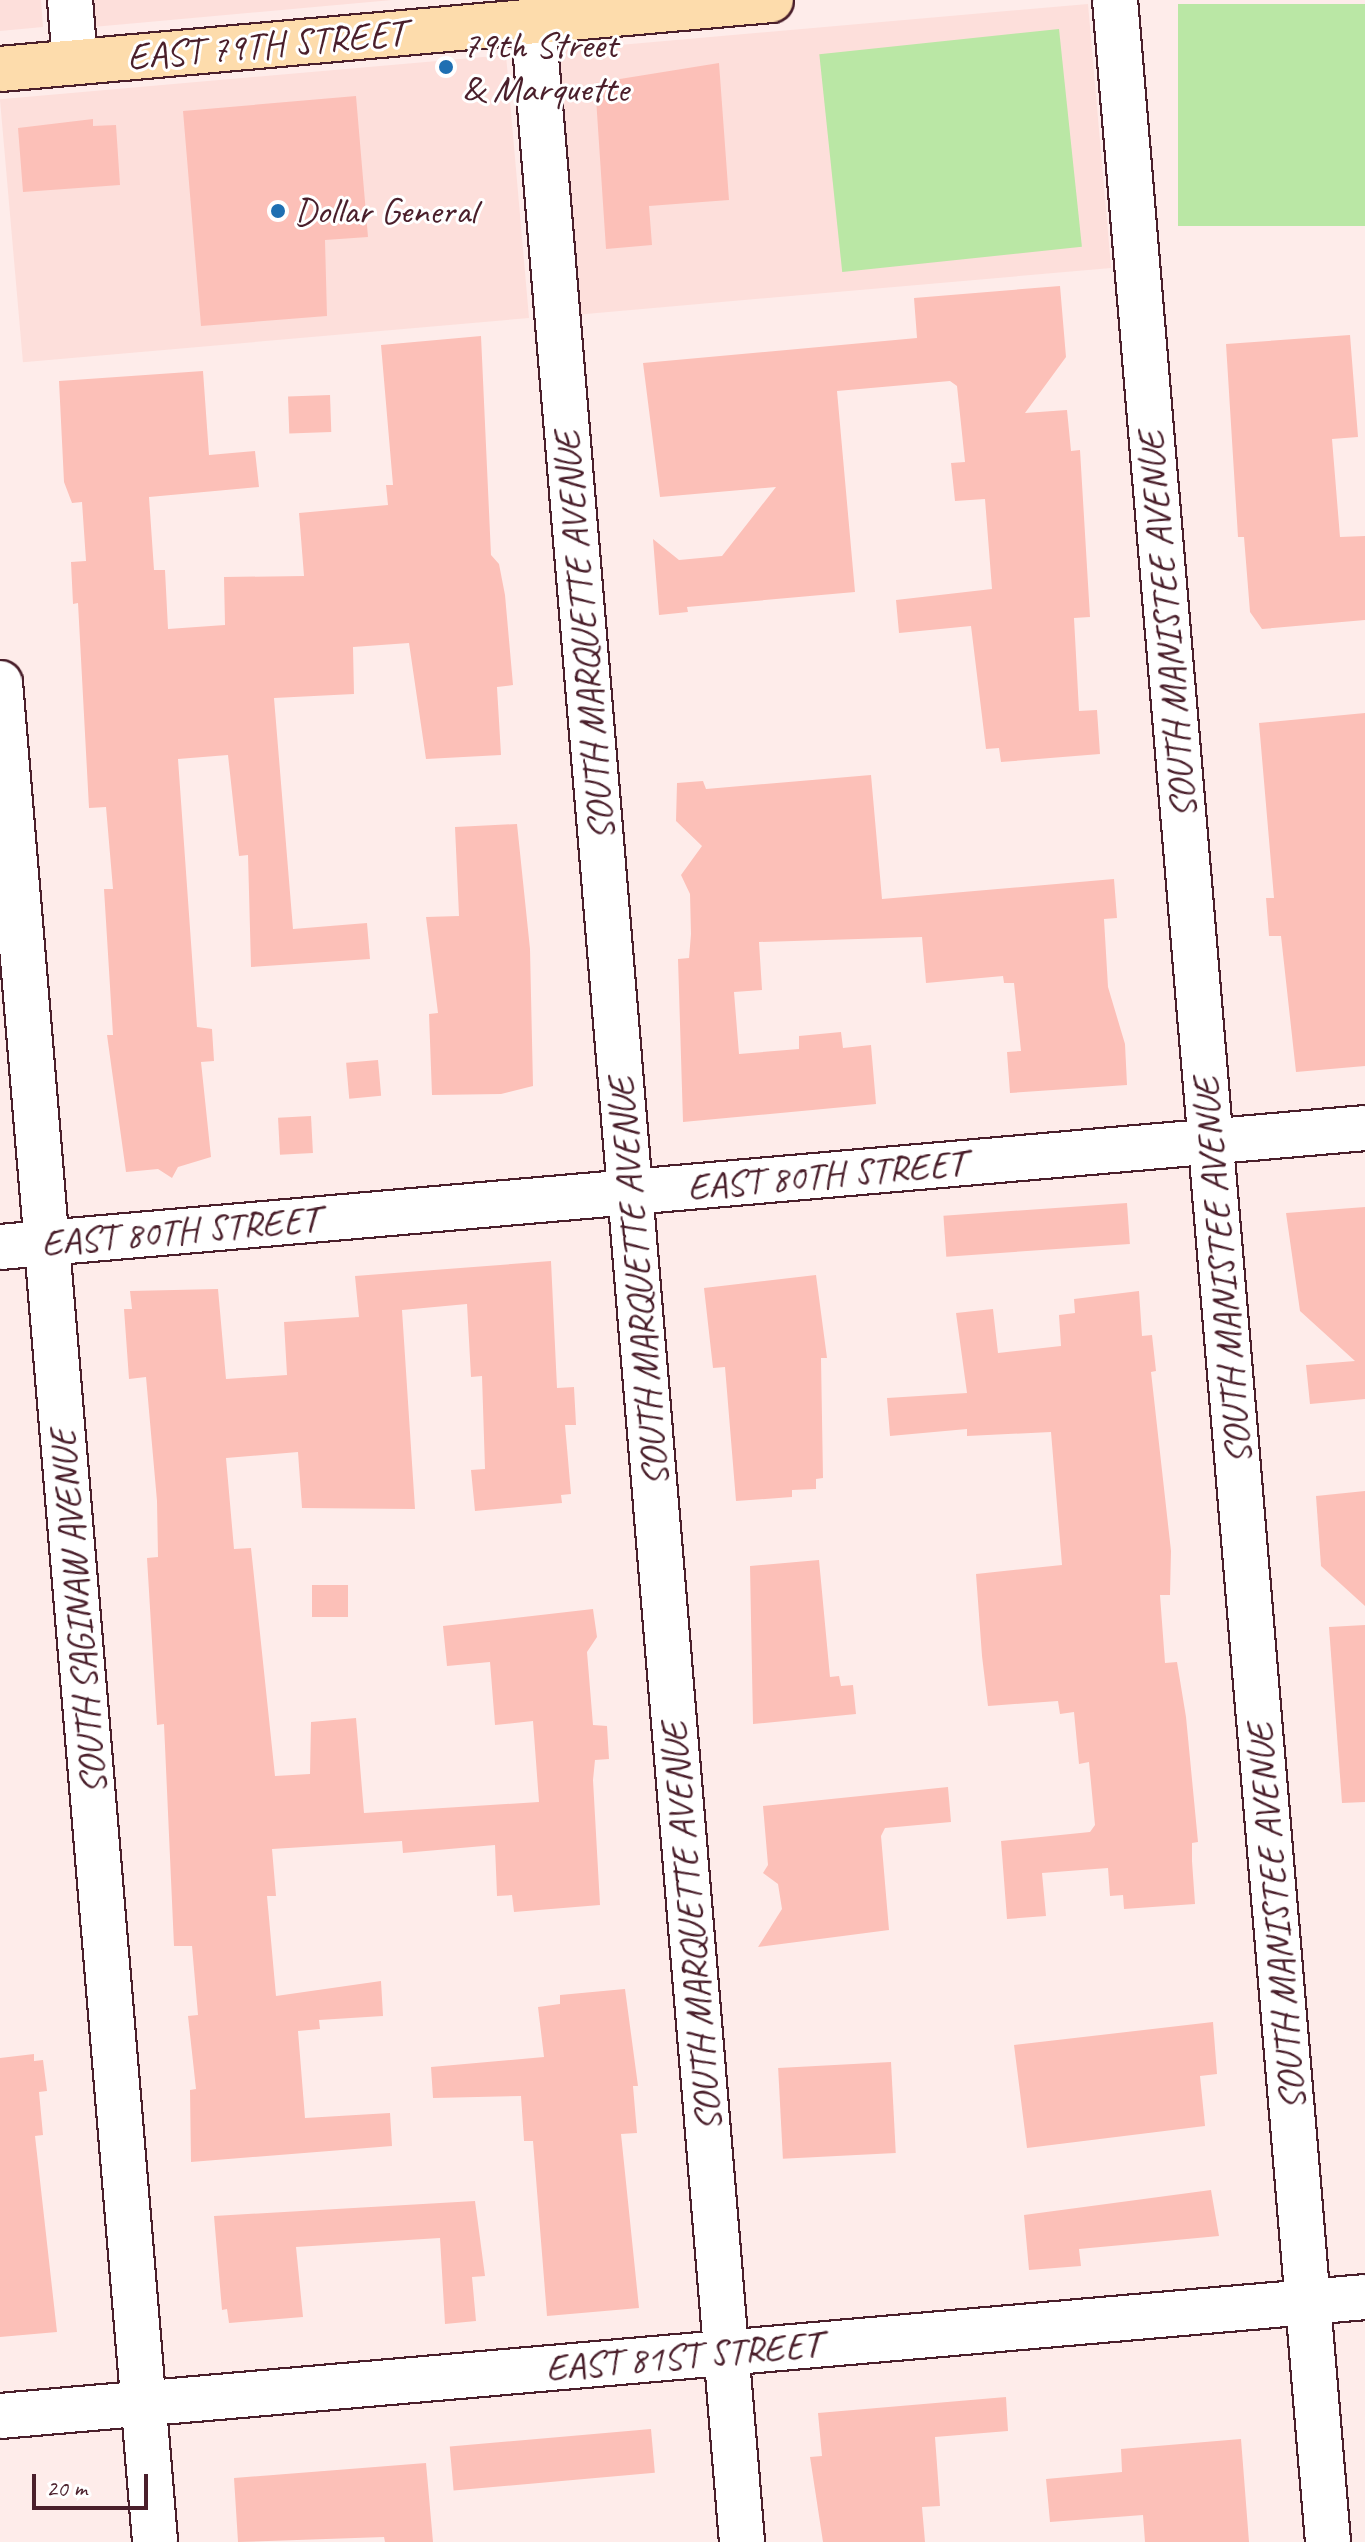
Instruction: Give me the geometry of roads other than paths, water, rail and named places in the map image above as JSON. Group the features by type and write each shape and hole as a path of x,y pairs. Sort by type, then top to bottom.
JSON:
{"main road":[{"name":"EAST 79TH STREET","path":"0,69 771,0"}],"street":[{"path":"70,0 75,62"},
{"name":"SOUTH MANISTEE AVENUE","path":"1115,0 1328,2542"},
{"name":"SOUTH MARQUETTE AVENUE","path":"533,21 742,2542"},
{"name":"SOUTH SAGINAW AVENUE","path":"0,683 155,2542"},
{"name":"EAST 80TH STREET","path":"0,1247 1365,1128"},
{"name":"EAST 81ST STREET","path":"0,2416 1365,2297"}],"place":[{"name":"79th Street & Marquette","path":"446,67"},
{"name":"Dollar General","path":"278,211"}]}
